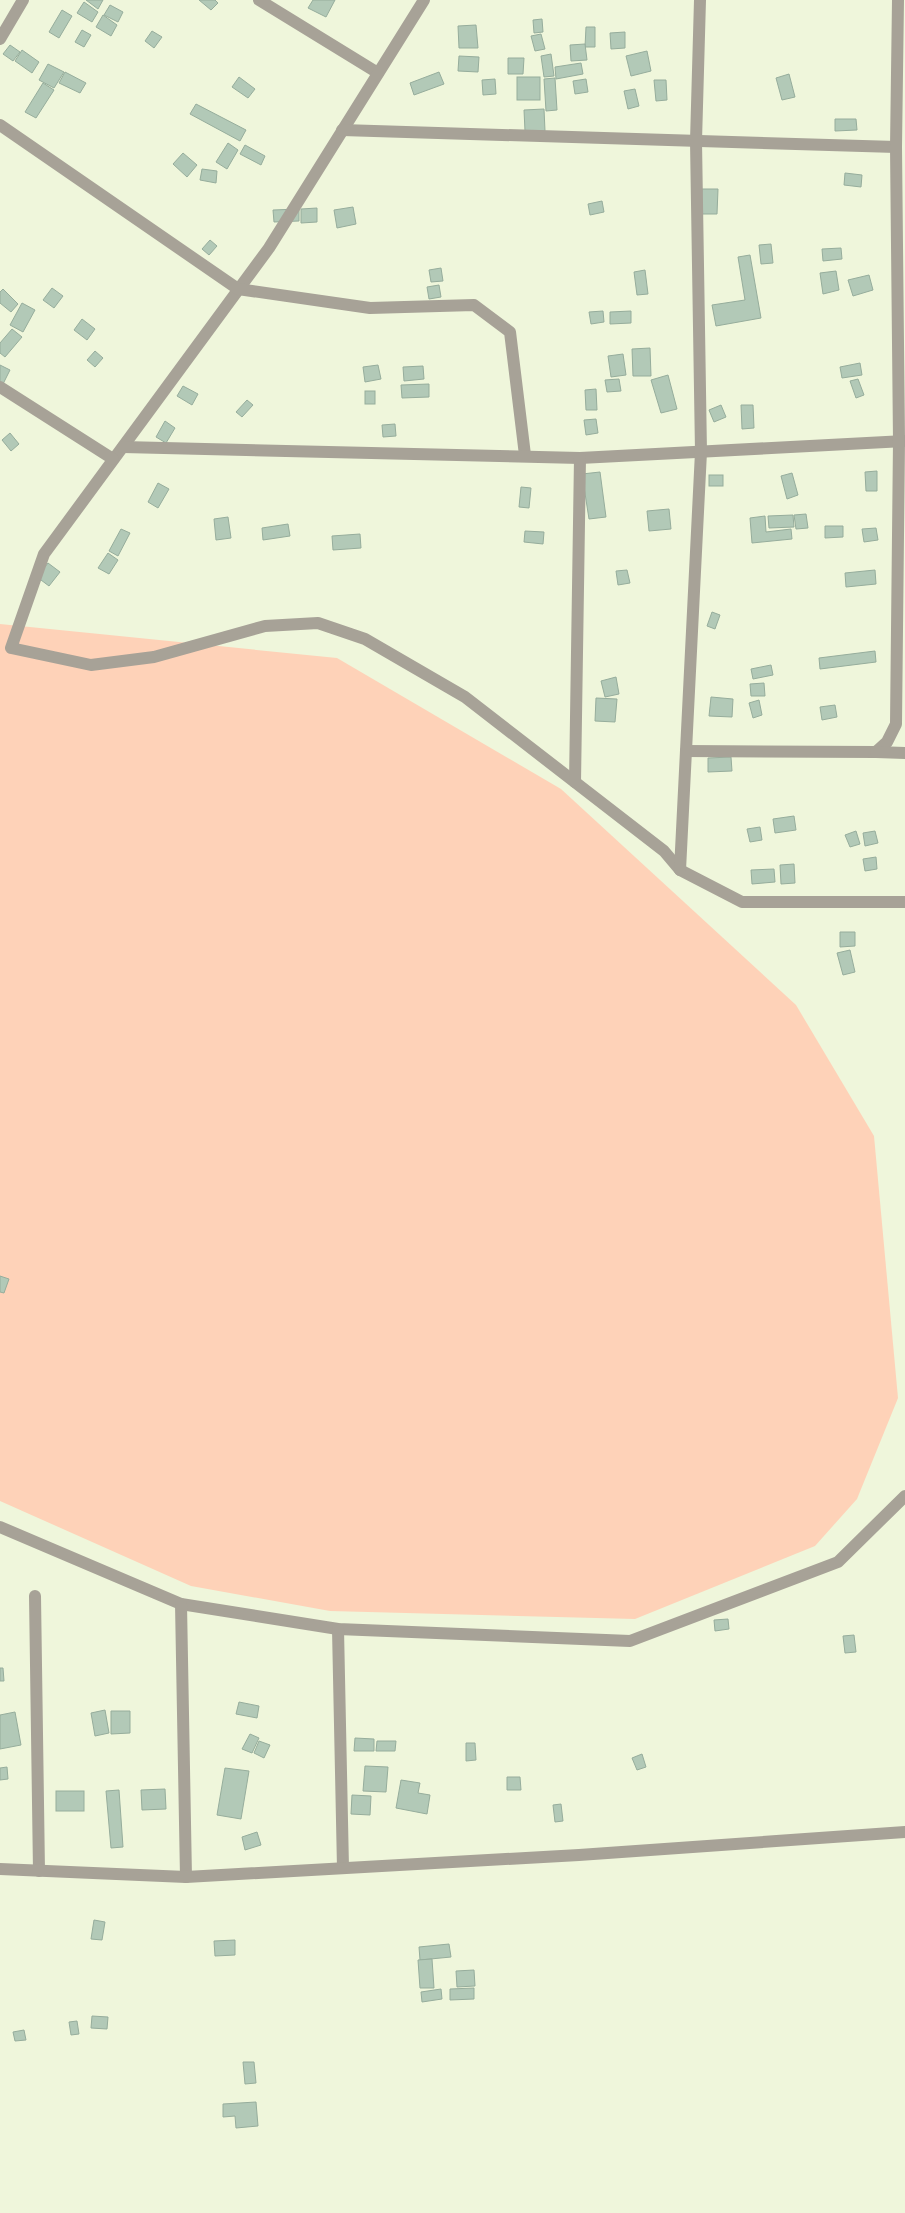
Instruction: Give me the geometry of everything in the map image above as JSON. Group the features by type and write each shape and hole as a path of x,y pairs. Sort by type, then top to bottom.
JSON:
{"street":[{"path":"0,39 23,0"},
{"path":"260,0 378,72"},
{"path":"424,0 269,248 44,554 11,648 91,665 154,657 264,626 318,623 365,639 465,697 664,851 680,870 742,902 905,902"},
{"path":"680,870 701,452 696,141 700,0"},
{"path":"876,752 886,742 896,724 902,441 896,147 898,0"},
{"path":"0,125 238,289 370,308 474,305 510,332 525,455"},
{"path":"342,130 896,147"},
{"path":"0,388 113,459"},
{"path":"123,447 525,455 580,458 902,441"},
{"path":"575,782 580,458"},
{"path":"686,751 905,753"},
{"path":"0,1527 181,1604 338,1629 630,1641 838,1562 905,1496"},
{"path":"35,1596 39,1871"},
{"path":"181,1604 186,1877"},
{"path":"338,1629 344,1868"},
{"path":"0,1869 186,1877 579,1855 905,1832"}],"shaded area":[{"path":"0,624 337,658 561,789 796,1005 874,1136 898,1398 857,1499 815,1546 635,1619 330,1611 191,1586 0,1501"}],"building":[{"path":"86,0 103,0 98,9"},
{"path":"199,0 215,0 218,3 211,10"},
{"path":"313,0 335,0 326,17 308,8"},
{"path":"84,2 98,12 92,22 77,13"},
{"path":"110,5 123,12 118,22 104,15"},
{"path":"62,10 72,16 59,38 49,32"},
{"path":"103,15 117,25 111,36 96,27"},
{"path":"542,19 543,32 534,33 533,20"},
{"path":"476,25 478,48 459,48 458,26"},
{"path":"586,27 595,27 595,47 585,47"},
{"path":"82,30 91,35 84,47 75,42"},
{"path":"152,31 162,37 154,48 145,41"},
{"path":"625,32 625,48 611,49 610,33"},
{"path":"541,34 545,49 535,51 531,36"},
{"path":"585,44 587,60 571,61 570,45"},
{"path":"10,45 20,52 13,61 3,54"},
{"path":"22,50 39,62 32,73 15,61"},
{"path":"647,51 651,71 631,76 626,56"},
{"path":"551,54 554,76 544,77 541,56"},
{"path":"459,56 479,57 478,72 458,71"},
{"path":"508,58 524,58 523,74 508,74"},
{"path":"581,63 583,74 556,79 555,67"},
{"path":"48,64 64,72 54,88 39,80"},
{"path":"65,72 86,83 80,93 59,83"},
{"path":"439,72 444,84 414,95 410,83"},
{"path":"789,74 795,97 782,100 776,78"},
{"path":"239,77 255,89 248,98 232,87"},
{"path":"517,77 540,77 540,100 517,100"},
{"path":"555,78 557,110 546,111 544,79"},
{"path":"495,79 496,94 483,95 482,80"},
{"path":"586,79 588,92 575,94 573,81"},
{"path":"654,80 666,80 667,100 656,101"},
{"path":"43,83 54,90 36,118 25,112"},
{"path":"635,89 639,106 628,109 624,91"},
{"path":"196,104 246,130 240,141 190,114"},
{"path":"544,109 545,131 525,131 524,110"},
{"path":"835,119 856,119 857,130 835,131"},
{"path":"228,143 238,150 227,169 216,162"},
{"path":"245,145 265,156 261,165 240,154"},
{"path":"183,153 197,165 187,177 173,164"},
{"path":"202,169 217,171 216,183 200,180"},
{"path":"845,173 862,175 861,187 844,185"},
{"path":"702,189 718,189 717,214 701,214"},
{"path":"602,201 604,212 590,215 588,204"},
{"path":"353,207 356,224 337,228 334,210"},
{"path":"317,208 317,222 301,223 301,209"},
{"path":"299,209 299,221 274,222 273,210"},
{"path":"210,240 217,246 209,255 202,249"},
{"path":"771,244 773,263 761,264 759,245"},
{"path":"841,248 842,259 823,261 822,249"},
{"path":"750,255 761,318 716,326 712,305 745,300 738,257"},
{"path":"441,268 443,281 431,282 429,270"},
{"path":"645,270 648,294 637,295 634,272"},
{"path":"836,271 839,290 823,294 820,273"},
{"path":"869,275 873,290 853,296 848,280"},
{"path":"439,285 441,297 429,299 427,287"},
{"path":"52,288 63,296 54,308 43,300"},
{"path":"3,289 18,304 11,312 0,303 0,292"},
{"path":"22,303 35,310 23,332 10,325"},
{"path":"603,311 604,322 591,324 589,312"},
{"path":"631,311 631,323 610,324 610,312"},
{"path":"82,319 95,329 87,340 74,330"},
{"path":"12,329 22,337 5,357 0,353 0,343"},
{"path":"650,348 651,376 633,376 632,349"},
{"path":"95,351 103,358 95,367 87,360"},
{"path":"623,354 626,375 611,377 608,356"},
{"path":"860,363 862,375 842,378 840,367"},
{"path":"0,365 10,370 2,386 0,385"},
{"path":"378,365 381,379 365,382 363,367"},
{"path":"423,366 424,379 404,381 403,367"},
{"path":"668,375 677,409 661,413 651,380"},
{"path":"619,379 621,391 607,392 605,380"},
{"path":"858,379 864,395 856,398 850,381"},
{"path":"429,384 429,397 402,398 401,385"},
{"path":"183,386 198,394 192,405 177,396"},
{"path":"596,389 597,410 586,410 585,390"},
{"path":"365,391 375,391 375,404 365,404"},
{"path":"247,400 253,405 242,417 236,412"},
{"path":"721,405 726,417 714,422 709,410"},
{"path":"741,405 753,405 754,428 742,429"},
{"path":"596,419 598,433 586,435 584,420"},
{"path":"165,421 175,428 166,443 156,437"},
{"path":"395,424 396,436 383,437 382,425"},
{"path":"10,433 19,444 11,451 2,440"},
{"path":"877,471 877,491 866,491 865,472"},
{"path":"600,472 606,517 589,519 582,474"},
{"path":"792,473 798,495 787,499 781,476"},
{"path":"709,475 723,475 723,486 709,486"},
{"path":"158,483 169,489 158,508 148,502"},
{"path":"521,487 531,488 529,508 519,507"},
{"path":"669,509 671,529 649,531 647,511"},
{"path":"806,514 808,528 796,529 794,515"},
{"path":"793,515 794,527 769,528 768,516"},
{"path":"765,516 766,532 791,529 792,539 752,543 750,518"},
{"path":"228,517 231,538 216,540 214,519"},
{"path":"288,524 290,536 263,540 262,528"},
{"path":"825,526 843,526 843,537 825,538"},
{"path":"876,528 878,540 864,542 862,529"},
{"path":"121,529 130,533 118,556 109,551"},
{"path":"525,531 544,532 543,544 524,542"},
{"path":"360,534 361,548 333,550 332,536"},
{"path":"108,553 118,560 109,574 98,568"},
{"path":"48,563 60,572 49,586 37,577"},
{"path":"627,570 630,583 618,585 616,571"},
{"path":"875,570 876,584 846,587 845,573"},
{"path":"712,612 720,615 715,629 707,626"},
{"path":"875,651 876,662 820,669 819,658"},
{"path":"771,665 773,675 753,679 751,669"},
{"path":"616,677 619,694 605,697 601,681"},
{"path":"764,683 765,696 751,696 750,684"},
{"path":"711,697 733,699 732,717 709,716"},
{"path":"596,698 617,699 615,722 595,721"},
{"path":"759,700 762,715 753,718 749,703"},
{"path":"835,705 837,717 822,720 820,707"},
{"path":"731,757 732,771 708,772 708,758"},
{"path":"794,816 796,830 775,833 773,819"},
{"path":"760,827 762,840 750,842 747,829"},
{"path":"856,831 860,844 850,847 845,835"},
{"path":"875,831 878,843 865,846 863,833"},
{"path":"876,857 877,869 865,871 863,859"},
{"path":"794,864 795,883 781,884 780,865"},
{"path":"774,869 775,882 752,884 751,870"},
{"path":"840,932 855,932 855,946 840,947"},
{"path":"850,950 855,972 843,975 837,953"},
{"path":"0,1276 9,1279 4,1293 0,1292"},
{"path":"728,1619 729,1629 715,1631 714,1620"},
{"path":"854,1635 856,1652 845,1653 843,1636"},
{"path":"0,1668 3,1668 4,1681 0,1681"},
{"path":"239,1702 259,1706 257,1718 236,1714"},
{"path":"105,1710 109,1733 95,1736 91,1713"},
{"path":"111,1711 130,1711 130,1733 111,1734"},
{"path":"15,1712 21,1745 0,1749 0,1715"},
{"path":"250,1734 259,1738 252,1753 242,1749"},
{"path":"355,1738 374,1739 374,1751 354,1751"},
{"path":"259,1741 270,1745 264,1758 254,1753"},
{"path":"377,1741 396,1741 395,1751 376,1751"},
{"path":"466,1743 475,1743 476,1760 466,1761"},
{"path":"642,1754 646,1767 637,1770 632,1758"},
{"path":"365,1766 388,1767 386,1792 363,1791"},
{"path":"7,1767 8,1779 0,1780 0,1768"},
{"path":"225,1768 249,1771 241,1819 217,1815"},
{"path":"507,1777 520,1777 521,1790 507,1790"},
{"path":"401,1780 420,1783 418,1793 430,1795 427,1814 396,1808"},
{"path":"165,1789 166,1809 142,1810 141,1790"},
{"path":"119,1790 123,1847 111,1848 106,1791"},
{"path":"56,1791 84,1791 84,1811 56,1811"},
{"path":"352,1795 371,1796 370,1815 351,1814"},
{"path":"561,1804 563,1821 555,1822 553,1805"},
{"path":"257,1832 261,1845 245,1850 242,1837"},
{"path":"94,1920 105,1922 102,1940 91,1939"},
{"path":"235,1940 235,1955 215,1956 214,1941"},
{"path":"449,1944 451,1957 420,1960 419,1947"},
{"path":"432,1959 434,1988 420,1988 418,1960"},
{"path":"474,1970 475,1986 457,1987 456,1971"},
{"path":"474,1988 474,1999 450,2000 450,1989"},
{"path":"441,1989 442,1999 422,2002 421,1992"},
{"path":"92,2016 108,2017 107,2029 91,2028"},
{"path":"77,2021 79,2034 71,2035 69,2022"},
{"path":"24,2030 26,2040 15,2041 13,2032"},
{"path":"243,2062 254,2062 256,2083 245,2084"},
{"path":"256,2102 258,2126 236,2128 235,2116 223,2117 223,2104"}]}
